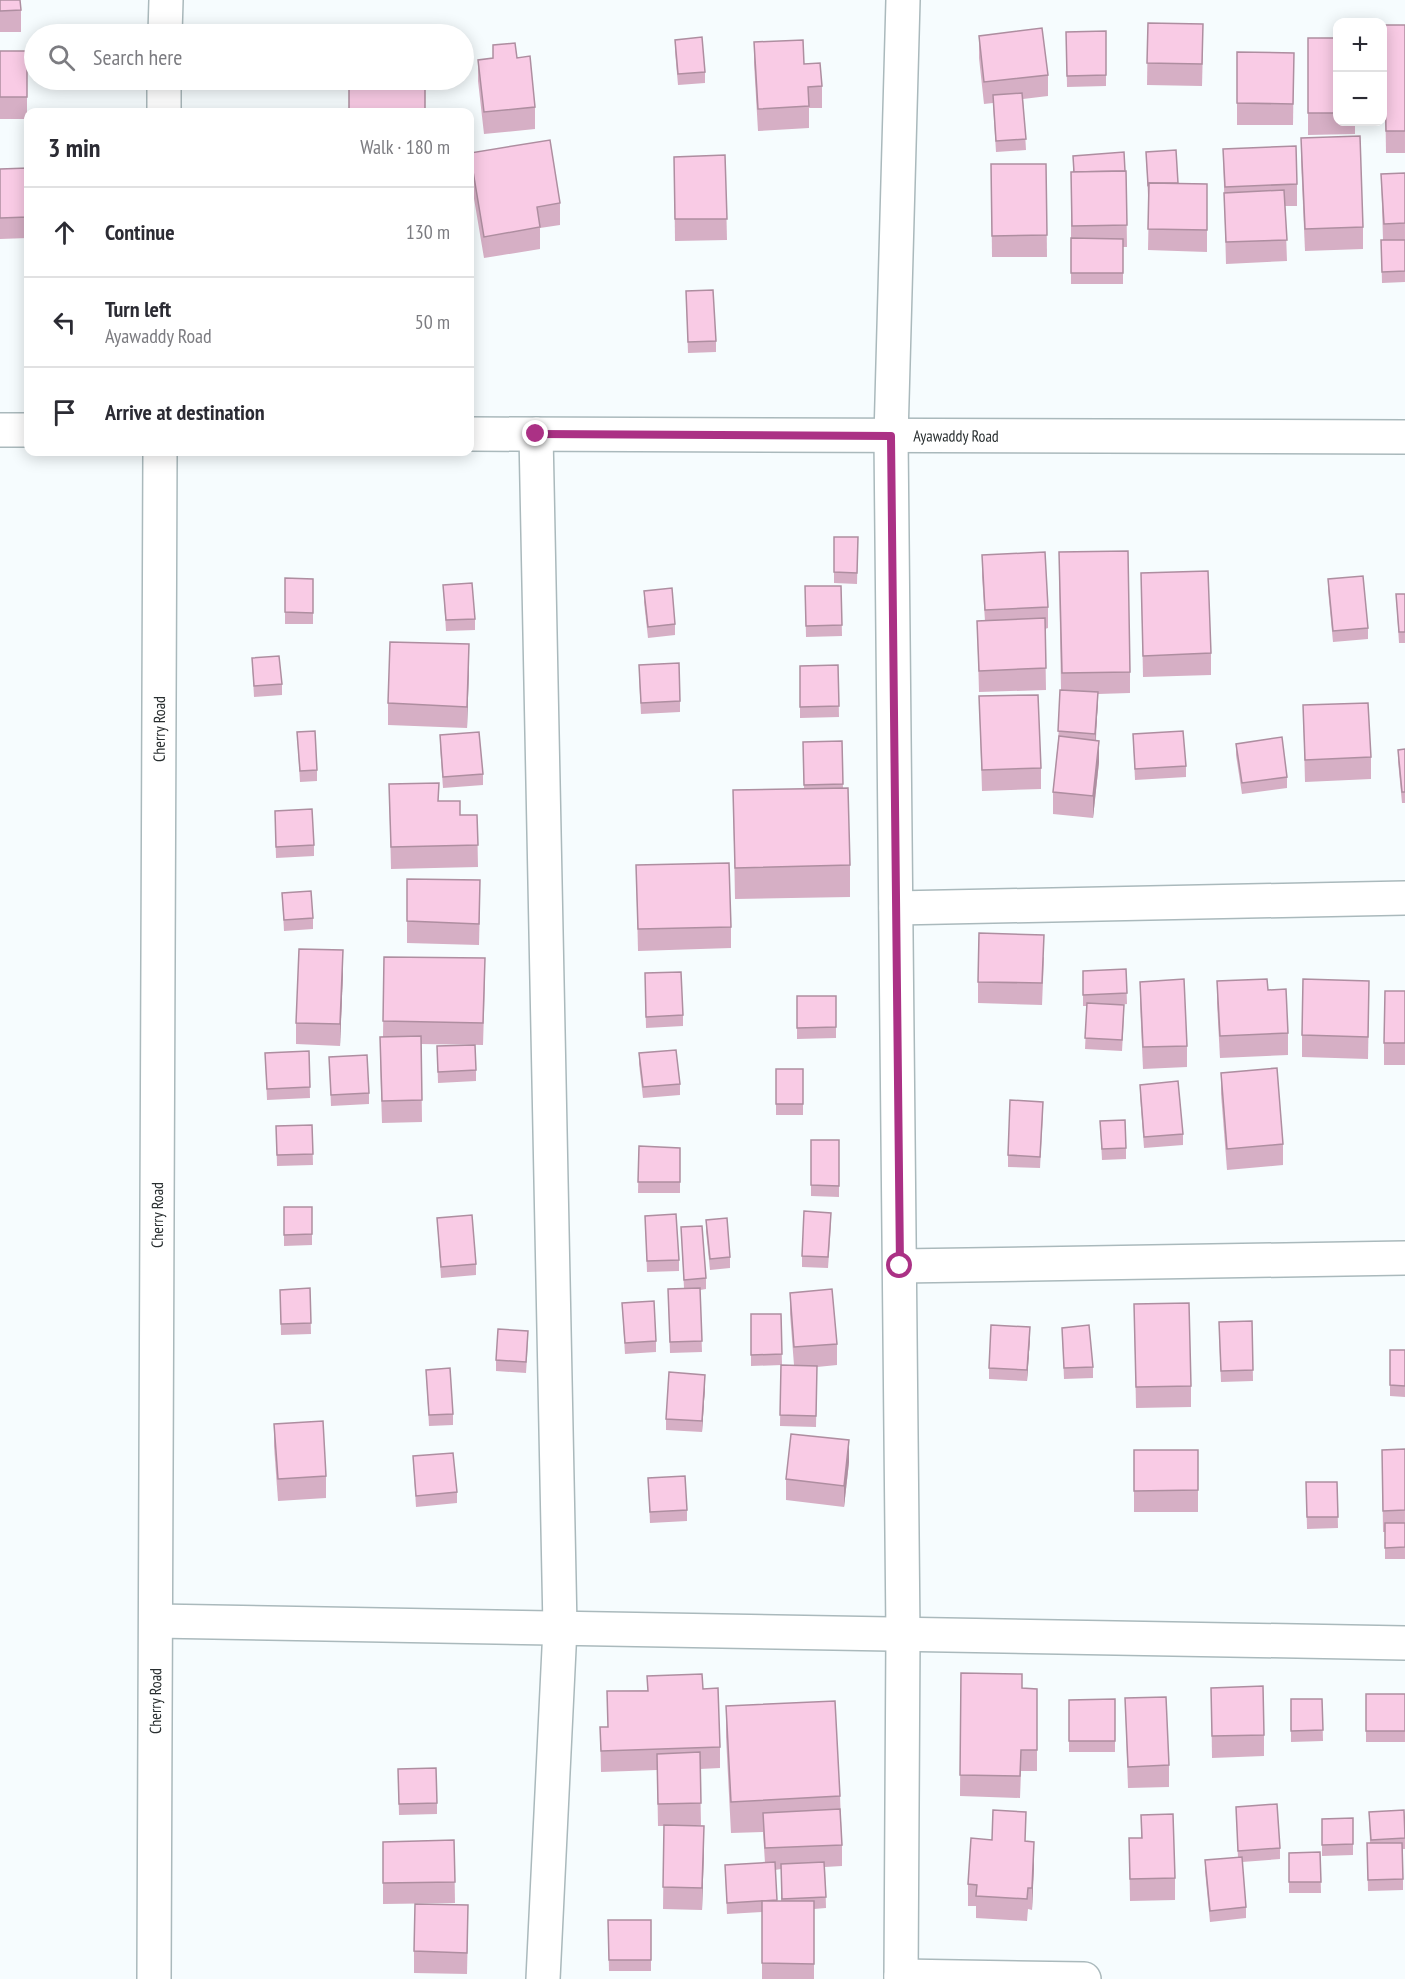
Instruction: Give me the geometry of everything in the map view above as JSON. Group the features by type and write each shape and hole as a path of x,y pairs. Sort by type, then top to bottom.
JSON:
{"street":[{"path":"165,24 166,0"},
{"path":"903,0 891,436 903,1634 901,1977 1084,1979"},
{"path":"164,108 165,90"},
{"path":"0,430 24,430"},
{"name":"Ayawaddy Road","path":"474,434 1405,437"},
{"path":"536,434 560,1628 543,1979"},
{"name":"Cherry Road","path":"154,1979 160,456"},
{"path":"896,908 1405,898"},
{"path":"900,1266 1405,1258"},
{"path":"156,1621 1405,1643"}],"building":[{"path":"0,0 20,0 21,10 0,11"},
{"path":"1148,23 1203,24 1202,64 1147,63"},
{"path":"1387,25 1405,25 1405,131 1386,131"},
{"path":"1042,28 1048,75 984,82 979,36"},
{"path":"1106,31 1106,75 1067,76 1066,32"},
{"path":"702,37 705,72 678,74 675,40"},
{"path":"1308,38 1333,38 1333,113 1308,113"},
{"path":"803,40 804,64 820,63 822,86 808,87 809,106 758,109 754,42"},
{"path":"515,43 517,58 530,56 535,107 484,112 478,60 493,58 493,45"},
{"path":"0,51 24,51 24,90 27,90 27,97 0,97"},
{"path":"1237,52 1294,53 1293,104 1237,103"},
{"path":"349,90 425,90 425,108 349,108"},
{"path":"1022,93 1026,139 996,141 993,95"},
{"path":"1360,136 1363,227 1305,229 1301,138"},
{"path":"550,140 560,203 537,207 540,227 484,237 474,177 474,152"},
{"path":"1296,146 1297,184 1225,187 1223,149"},
{"path":"1176,150 1178,183 1149,183 1148,185 1146,152"},
{"path":"1124,152 1125,171 1074,172 1073,156"},
{"path":"725,155 727,219 675,219 674,157"},
{"path":"991,164 1046,164 1047,235 992,236"},
{"path":"24,168 24,217 0,218 0,169"},
{"path":"1126,171 1127,225 1072,226 1071,172"},
{"path":"1405,173 1405,223 1384,224 1381,174"},
{"path":"1149,183 1207,184 1207,230 1148,229"},
{"path":"1284,190 1287,240 1226,242 1224,193"},
{"path":"1071,238 1123,239 1123,273 1071,273"},
{"path":"1381,240 1405,240 1405,271 1382,272"},
{"path":"713,290 716,341 688,342 686,291"},
{"path":"834,537 858,537 857,573 834,572"},
{"path":"1128,551 1130,672 1062,673 1059,552"},
{"path":"1045,552 1048,607 985,610 982,555"},
{"path":"1208,571 1211,653 1143,656 1141,573"},
{"path":"1363,576 1368,628 1333,631 1328,579"},
{"path":"285,578 313,579 313,613 285,612"},
{"path":"472,583 475,619 446,620 443,585"},
{"path":"805,586 841,586 842,625 806,626"},
{"path":"672,588 675,624 648,627 644,591"},
{"path":"1396,594 1405,594 1405,632 1399,632"},
{"path":"1045,618 1046,668 979,671 977,621"},
{"path":"390,642 469,644 467,707 388,703"},
{"path":"279,656 282,684 254,686 252,658"},
{"path":"679,663 680,701 641,703 639,665"},
{"path":"838,665 839,706 800,707 800,666"},
{"path":"1060,690 1098,692 1095,734 1058,731"},
{"path":"1038,695 1041,768 982,770 979,696"},
{"path":"1368,703 1371,757 1305,760 1303,705"},
{"path":"315,731 317,770 300,771 297,732"},
{"path":"1183,731 1186,766 1135,769 1133,734"},
{"path":"479,732 483,774 443,777 440,735"},
{"path":"1059,736 1099,741 1093,796 1053,792"},
{"path":"1282,737 1287,777 1242,783 1236,744"},
{"path":"842,741 843,784 804,785 803,742"},
{"path":"1405,749 1405,792 1402,792 1398,750"},
{"path":"439,783 438,801 460,801 460,815 477,815 478,845 391,847 389,784"},
{"path":"848,788 850,865 735,868 733,790"},
{"path":"312,809 314,845 276,847 275,811"},
{"path":"729,863 731,927 638,929 636,865"},
{"path":"407,879 480,880 479,924 407,921"},
{"path":"311,891 313,918 284,920 282,893"},
{"path":"979,933 1044,935 1042,983 978,982"},
{"path":"299,949 343,950 340,1024 296,1023"},
{"path":"384,957 485,958 483,1023 383,1021"},
{"path":"1126,969 1127,993 1083,995 1083,971"},
{"path":"681,972 683,1015 646,1017 645,973"},
{"path":"1184,979 1187,1046 1143,1047 1140,982"},
{"path":"1267,979 1268,990 1286,989 1288,1033 1220,1036 1217,981"},
{"path":"1303,979 1369,981 1368,1037 1302,1035"},
{"path":"1385,991 1405,991 1405,1043 1384,1043"},
{"path":"797,996 836,996 836,1027 797,1028"},
{"path":"1087,1003 1124,1005 1122,1040 1085,1038"},
{"path":"421,1036 422,1100 382,1101 380,1037"},
{"path":"475,1045 476,1070 438,1072 437,1046"},
{"path":"676,1050 680,1084 643,1087 639,1053"},
{"path":"309,1051 310,1087 267,1089 265,1053"},
{"path":"367,1055 369,1093 331,1095 329,1057"},
{"path":"1277,1068 1283,1144 1227,1149 1221,1073"},
{"path":"776,1069 803,1069 803,1104 776,1104"},
{"path":"1178,1081 1183,1134 1144,1137 1140,1085"},
{"path":"1010,1100 1043,1102 1040,1157 1008,1155"},
{"path":"1125,1120 1126,1148 1102,1149 1100,1121"},
{"path":"312,1125 313,1154 277,1155 276,1126"},
{"path":"811,1140 839,1140 839,1186 811,1185"},
{"path":"639,1146 680,1148 680,1182 638,1182"},
{"path":"284,1207 312,1207 312,1234 284,1235"},
{"path":"804,1211 831,1213 828,1257 802,1256"},
{"path":"676,1214 679,1260 647,1261 645,1216"},
{"path":"472,1215 476,1264 441,1267 437,1218"},
{"path":"727,1218 730,1257 710,1259 706,1220"},
{"path":"702,1226 706,1278 684,1280 681,1227"},
{"path":"310,1288 311,1323 281,1324 280,1290"},
{"path":"700,1288 702,1341 670,1342 668,1289"},
{"path":"832,1289 837,1344 794,1347 790,1293"},
{"path":"654,1301 656,1341 625,1343 622,1303"},
{"path":"1189,1303 1191,1386 1136,1387 1134,1304"},
{"path":"751,1314 781,1314 782,1354 751,1355"},
{"path":"1252,1321 1253,1370 1221,1371 1219,1322"},
{"path":"991,1325 1030,1327 1027,1370 989,1368"},
{"path":"1089,1325 1093,1367 1064,1368 1062,1328"},
{"path":"498,1329 528,1331 526,1362 496,1360"},
{"path":"1390,1350 1405,1350 1405,1386 1390,1385"},
{"path":"781,1365 817,1366 816,1416 780,1415"},
{"path":"450,1368 453,1414 429,1415 426,1370"},
{"path":"669,1372 705,1375 702,1421 666,1419"},
{"path":"323,1421 326,1476 278,1479 274,1424"},
{"path":"791,1434 849,1440 844,1486 786,1479"},
{"path":"1405,1449 1405,1510 1383,1511 1382,1450"},
{"path":"1134,1450 1198,1450 1198,1490 1134,1491"},
{"path":"453,1453 457,1492 416,1496 413,1456"},
{"path":"685,1476 687,1510 650,1512 648,1478"},
{"path":"1306,1482 1337,1482 1338,1517 1307,1517"},
{"path":"1385,1523 1405,1523 1405,1547 1385,1548"},
{"path":"961,1673 1022,1674 1022,1688 1037,1689 1037,1750 1021,1750 1020,1776 960,1775"},
{"path":"702,1674 703,1689 718,1688 720,1747 601,1751 600,1727 608,1727 607,1691 648,1691 647,1676"},
{"path":"1263,1686 1264,1735 1212,1736 1211,1688"},
{"path":"1366,1694 1405,1694 1405,1731 1366,1731"},
{"path":"1166,1697 1169,1765 1128,1767 1125,1698"},
{"path":"1115,1699 1115,1741 1069,1741 1069,1700"},
{"path":"1291,1699 1322,1699 1323,1730 1291,1731"},
{"path":"835,1701 840,1796 731,1802 726,1706"},
{"path":"700,1752 701,1803 658,1804 657,1754"},
{"path":"436,1768 437,1803 399,1804 398,1769"},
{"path":"1277,1804 1280,1848 1238,1851 1236,1807"},
{"path":"840,1809 842,1845 765,1848 763,1813"},
{"path":"993,1810 1026,1812 1025,1841 1034,1842 1032,1888 1028,1888 1027,1899 976,1896 977,1885 968,1884 971,1838 992,1840"},
{"path":"1404,1810 1405,1838 1371,1840 1369,1812"},
{"path":"1173,1814 1175,1878 1130,1879 1129,1838 1142,1838 1141,1815"},
{"path":"1353,1818 1353,1844 1322,1845 1322,1819"},
{"path":"664,1825 704,1826 702,1888 663,1887"},
{"path":"454,1840 455,1882 383,1883 383,1842"},
{"path":"1367,1843 1402,1843 1403,1879 1368,1880"},
{"path":"1320,1852 1321,1882 1289,1882 1289,1853"},
{"path":"1242,1857 1246,1907 1210,1911 1205,1860"},
{"path":"775,1862 777,1900 727,1903 725,1865"},
{"path":"824,1862 826,1897 782,1899 781,1864"},
{"path":"762,1901 814,1901 814,1964 762,1963"},
{"path":"415,1904 468,1905 467,1953 414,1951"},
{"path":"608,1920 651,1920 651,1960 609,1960"}],"route":[{"path":"536,434 891,436 900,1266"}]}
